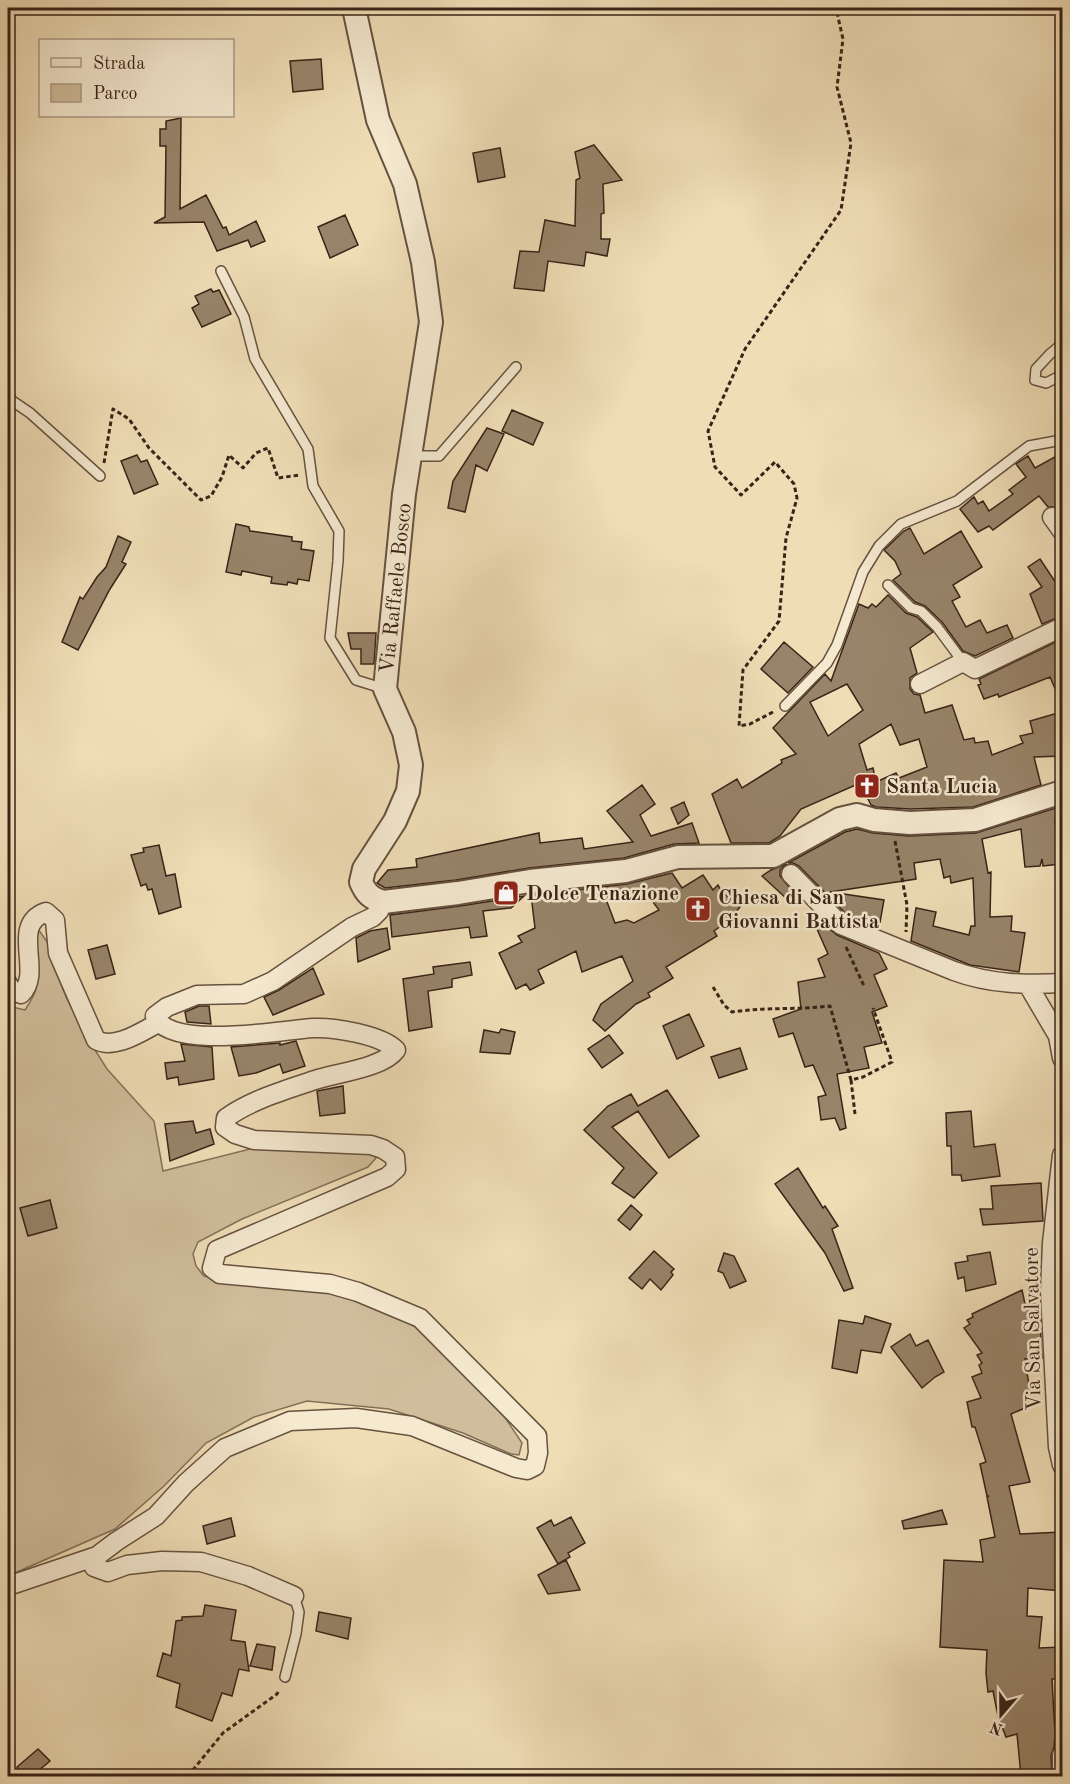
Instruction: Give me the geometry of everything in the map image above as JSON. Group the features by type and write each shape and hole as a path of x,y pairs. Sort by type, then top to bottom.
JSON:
{"street":[{"name":"Via Raffaele Bosco","path":"354,8 378,120 405,184 423,262 431,322 404,494 385,689 404,732 411,765 408,791 395,821 364,869 361,882 365,892 372,898 383,902"},
{"path":"920,684 963,662 975,669 1062,627"},
{"path":"8,1586 97,1556 117,1540 156,1516 186,1483 225,1448 290,1421 356,1418 412,1426 516,1467 527,1470 535,1466 538,1453 537,1436 420,1318 358,1292 330,1284 220,1274 212,1268 217,1250 387,1177 396,1169 395,1157 371,1145 254,1140 235,1134 225,1127 226,1118 240,1108 316,1079 381,1061 396,1050 390,1044 359,1034 316,1028 219,1038 167,1029 158,1023 155,1016 167,1007 196,995 244,994 273,981 352,927 373,917 383,902 459,893 530,881 626,871 678,857 773,856 840,819 857,815 910,823 975,820 1062,792"},
{"path":"791,874 841,925 969,977 1028,985 1062,983"},
{"path":"8,984 16,993 21,994 26,989 30,980 27,943 30,926 40,914 46,912 55,920 58,953 96,1041 114,1043 135,1036 158,1023"},
{"path":"1028,985 1058,1036 1062,1058"},
{"name":"Via San Salvatore","path":"1062,1155 1052,1243 1050,1291 1057,1338 1058,1447 1062,1466"},
{"path":"97,1556 94,1567 108,1572 127,1565 162,1561 201,1562 248,1576 294,1596"},
{"path":"1062,1755 1062,1773"}],"lane":[{"path":"222,271 244,317 255,359 308,449 313,486 339,531 330,638 357,680 385,689"},
{"path":"1062,344 1036,369 1035,380 1046,382 1062,375"},
{"path":"410,456 439,456 516,367"},
{"path":"8,398 30,413 100,476"},
{"path":"785,706 827,663 837,645 863,572 879,546 901,524 957,501 1029,446 1056,441 1062,437"},
{"path":"888,585 911,608 921,611 929,619 963,662"},
{"path":"285,1677 299,1612 294,1596"}],"path":[{"path":"785,706 750,724 739,726 743,670 779,621 786,538 797,498 794,484 775,462 741,495 716,467 708,431 745,349 841,210 851,142 837,87 843,39 836,8"},
{"path":"100,476 106,458 113,409 129,419 149,448 201,500 211,496 222,477 229,454 243,468 256,453 268,448 278,478 311,474"},
{"path":"892,821 907,905 905,951"},
{"path":"838,922 849,956 864,986"},
{"path":"713,987 724,1005 732,1012 758,1008 805,1009 830,1006 851,1080 855,1114"},
{"path":"851,1080 863,1077 892,1062 873,1008"},
{"path":"188,1776 223,1733 277,1694 285,1677"}],"green space":[{"path":"38,929 48,943 54,967 67,999 90,1042 107,1069 154,1121 163,1171 254,1148 372,1153 376,1158 368,1167 242,1219 198,1242 193,1254 196,1266 204,1276 235,1282 327,1291 401,1316 436,1343 506,1419 522,1443 519,1455 511,1454 463,1433 389,1409 307,1401 254,1417 206,1443 164,1486 115,1529 8,1576 8,1006 25,1010 34,994 37,973 34,943"}],"building":[{"path":"321,59 323,89 293,92 290,61"},
{"path":"181,118 180,209 206,195 229,235 256,221 265,241 251,247 248,240 217,251 204,222 154,223 165,217 166,146 160,146 160,129 166,129 166,121"},
{"path":"594,145 622,180 603,184 604,213 601,214 601,239 610,239 607,256 586,252 584,266 548,261 544,291 514,288 520,251 539,252 545,220 575,226 576,180 580,178 575,152"},
{"path":"500,148 505,177 478,182 473,153"},
{"path":"345,215 358,245 330,258 318,227"},
{"path":"211,289 213,292 219,290 231,314 202,327 192,308 199,304 195,296"},
{"path":"512,410 543,423 533,445 502,431"},
{"path":"487,428 504,434 487,471 476,465 465,512 448,508 453,481"},
{"path":"1062,453 1062,512 1056,507 1048,507 1039,496 993,530 989,526 978,532 960,509 974,497 978,504 983,501 989,511 1013,494 1009,490 1026,477 1016,464 1028,456 1035,468"},
{"path":"137,455 141,462 147,460 158,484 134,494 121,461"},
{"path":"236,524 249,527 250,531 292,537 292,541 302,542 301,549 314,551 309,581 298,579 297,584 288,582 287,585 271,583 272,577 242,571 241,575 226,572"},
{"path":"910,528 924,554 961,531 982,567 953,585 960,597 952,601 966,627 980,620 987,633 1007,625 1013,638 975,656 963,651 942,622 925,606 915,602 893,580 901,574 895,561 884,550"},
{"path":"118,536 131,542 122,562 126,564 78,650 62,642 80,597 83,599 106,567"},
{"path":"1040,559 1062,592 1062,616 1042,624 1030,594 1042,587 1028,567"},
{"path":"888,595 906,613 917,617 933,632 910,648 917,673 910,678 910,689 914,694 920,695 925,713 952,705 964,740 974,738 975,743 988,741 992,755 1023,743 1020,736 1033,733 1030,721 1058,713 1062,729 1062,756 1034,757 1041,785 973,807 910,809 876,807 871,805 860,783 801,809 780,836 769,843 731,843 712,794 737,779 742,788 782,763 781,760 796,754 773,728 825,674 831,681 859,604 868,608 872,604 876,607","holes":["847,684 863,710 828,736 810,702","891,724 900,745 919,739 927,767 899,778 896,773 876,782 873,768 867,770 859,744"]},
{"path":"348,633 376,633 374,664 361,664 361,649 351,649"},
{"path":"1062,639 1062,705 1050,677 999,697 998,694 984,699 978,685 981,684 979,679"},
{"path":"784,642 813,667 788,693 761,669"},
{"path":"642,785 655,804 640,815 651,836 692,823 699,843 674,844 624,858 529,868 456,880 385,888 377,883 388,870 417,867 416,859 539,833 540,843 582,838 584,849 633,842 607,811"},
{"path":"684,802 689,815 678,824 671,808"},
{"path":"1062,806 1062,819 1055,821 1060,864 1043,866 1042,859 1040,866 1025,867 1021,829 982,839 988,873 991,872 990,917 1012,916 1011,931 1025,933 1019,972 970,965 911,941 916,908 936,912 933,926 969,935 971,926 975,926 973,878 951,883 950,876 944,878 940,859 914,863 916,879 830,892 884,900 879,928 847,915 799,866 788,863 845,832 857,829 873,833 909,836 976,833"},
{"path":"159,845 166,876 175,874 181,907 159,914 152,889 148,890 146,884 141,886 131,855 144,852 143,848"},
{"path":"787,864 780,870 780,876 794,893 788,900 762,876"},
{"path":"672,873 682,888 703,875 713,890 718,885 722,892 740,907 728,921 714,931 717,936 666,967 673,978 648,993 650,997 636,1004 605,1031 593,1020 601,1004 633,981 622,956 582,972 576,951 538,970 544,983 530,990 526,984 516,989 499,953 522,942 518,936 535,928 531,895 627,884","holes":["644,890 659,910 634,923 627,920 615,923 604,894"]},
{"path":"524,896 511,908 483,911 487,936 471,938 469,927 392,937 390,915"},
{"path":"825,925 837,935 879,953 887,969 874,975 887,1006 872,1012 882,1043 864,1047 869,1068 837,1074 846,1128 840,1130 835,1118 821,1120 818,1097 826,1095 813,1065 805,1067 793,1033 779,1037 773,1019 801,1009 798,982 825,977 818,959 828,954 817,929"},
{"path":"387,928 390,949 358,962 356,938 370,931"},
{"path":"107,945 115,974 96,979 88,950"},
{"path":"470,962 472,975 452,979 452,987 428,991 432,1027 409,1031 403,979 434,974 433,967"},
{"path":"313,968 324,994 273,1015 264,997"},
{"path":"199,1006 209,1006 211,1024 187,1022 185,1012"},
{"path":"689,1014 704,1046 677,1059 663,1026"},
{"path":"501,1029 515,1032 510,1054 480,1052 484,1030 499,1033"},
{"path":"609,1035 623,1053 602,1068 588,1049"},
{"path":"296,1041 305,1066 283,1073 280,1064 256,1073 239,1076 231,1047 280,1043 280,1045"},
{"path":"181,1044 212,1047 214,1079 179,1085 178,1077 167,1079 165,1063 185,1061"},
{"path":"740,1048 747,1069 719,1078 711,1057"},
{"path":"343,1086 345,1113 320,1116 317,1091"},
{"path":"667,1090 699,1136 669,1158 638,1111 612,1127 657,1173 634,1198 612,1183 624,1168 584,1130 608,1106 631,1094 638,1106"},
{"path":"971,1111 974,1147 995,1144 1000,1176 962,1181 961,1175 952,1175 951,1146 947,1146 946,1113"},
{"path":"193,1121 196,1133 210,1129 214,1144 170,1161 165,1124"},
{"path":"798,1168 823,1208 825,1206 838,1226 832,1229 853,1288 844,1291 825,1253 775,1184"},
{"path":"1041,1183 1043,1221 983,1225 980,1209 993,1209 991,1186"},
{"path":"50,1200 57,1228 28,1236 20,1208"},
{"path":"631,1205 642,1215 630,1230 618,1220"},
{"path":"654,1251 674,1269 671,1272 673,1275 661,1290 650,1279 642,1289 629,1278"},
{"path":"990,1252 996,1284 966,1291 964,1277 958,1279 955,1263 968,1261 967,1256"},
{"path":"724,1253 734,1256 746,1281 730,1288 723,1273 718,1271"},
{"path":"1022,1290 1025,1304 1039,1304 1042,1358 1025,1359 1032,1405 1011,1414 1030,1482 1009,1486 1020,1534 1062,1532 1062,1591 1028,1588 1027,1616 1042,1617 1039,1648 1062,1647 1057,1679 1052,1679 1055,1734 1051,1755 1052,1776 1021,1776 1017,1734 1006,1737 998,1716 993,1691 988,1692 987,1650 940,1647 944,1560 983,1562 980,1540 995,1537 987,1497 989,1496 987,1496 980,1464 986,1462 975,1427 972,1427 967,1402 981,1398 972,1377 982,1373 979,1365 982,1363 977,1355 982,1353 964,1328 970,1324 967,1320 973,1317 972,1314"},
{"path":"865,1316 891,1324 881,1353 861,1350 857,1373 832,1368 839,1320 863,1324"},
{"path":"910,1334 916,1346 928,1340 944,1372 922,1388 891,1347"},
{"path":"942,1510 947,1524 904,1529 902,1521"},
{"path":"571,1517 585,1543 568,1553 570,1557 558,1564 537,1528 551,1520 554,1526"},
{"path":"231,1518 235,1536 207,1544 203,1526"},
{"path":"566,1560 580,1590 548,1594 538,1575"},
{"path":"205,1605 236,1610 231,1640 245,1642 249,1671 239,1669 232,1696 222,1693 212,1721 176,1707 180,1684 157,1676 163,1653 171,1656 176,1621 182,1620 182,1617 203,1616"},
{"path":"319,1612 351,1618 348,1639 316,1631"},
{"path":"257,1644 275,1647 272,1670 250,1666"},
{"path":"38,1749 50,1761 32,1776 25,1776 17,1767"}],"place":[{"name":"Santa Lucia","path":"867,786"},
{"name":"Dolce Tenazione","path":"506,893"},
{"name":"Chiesa di San Giovanni Battista","path":"698,909"}]}
